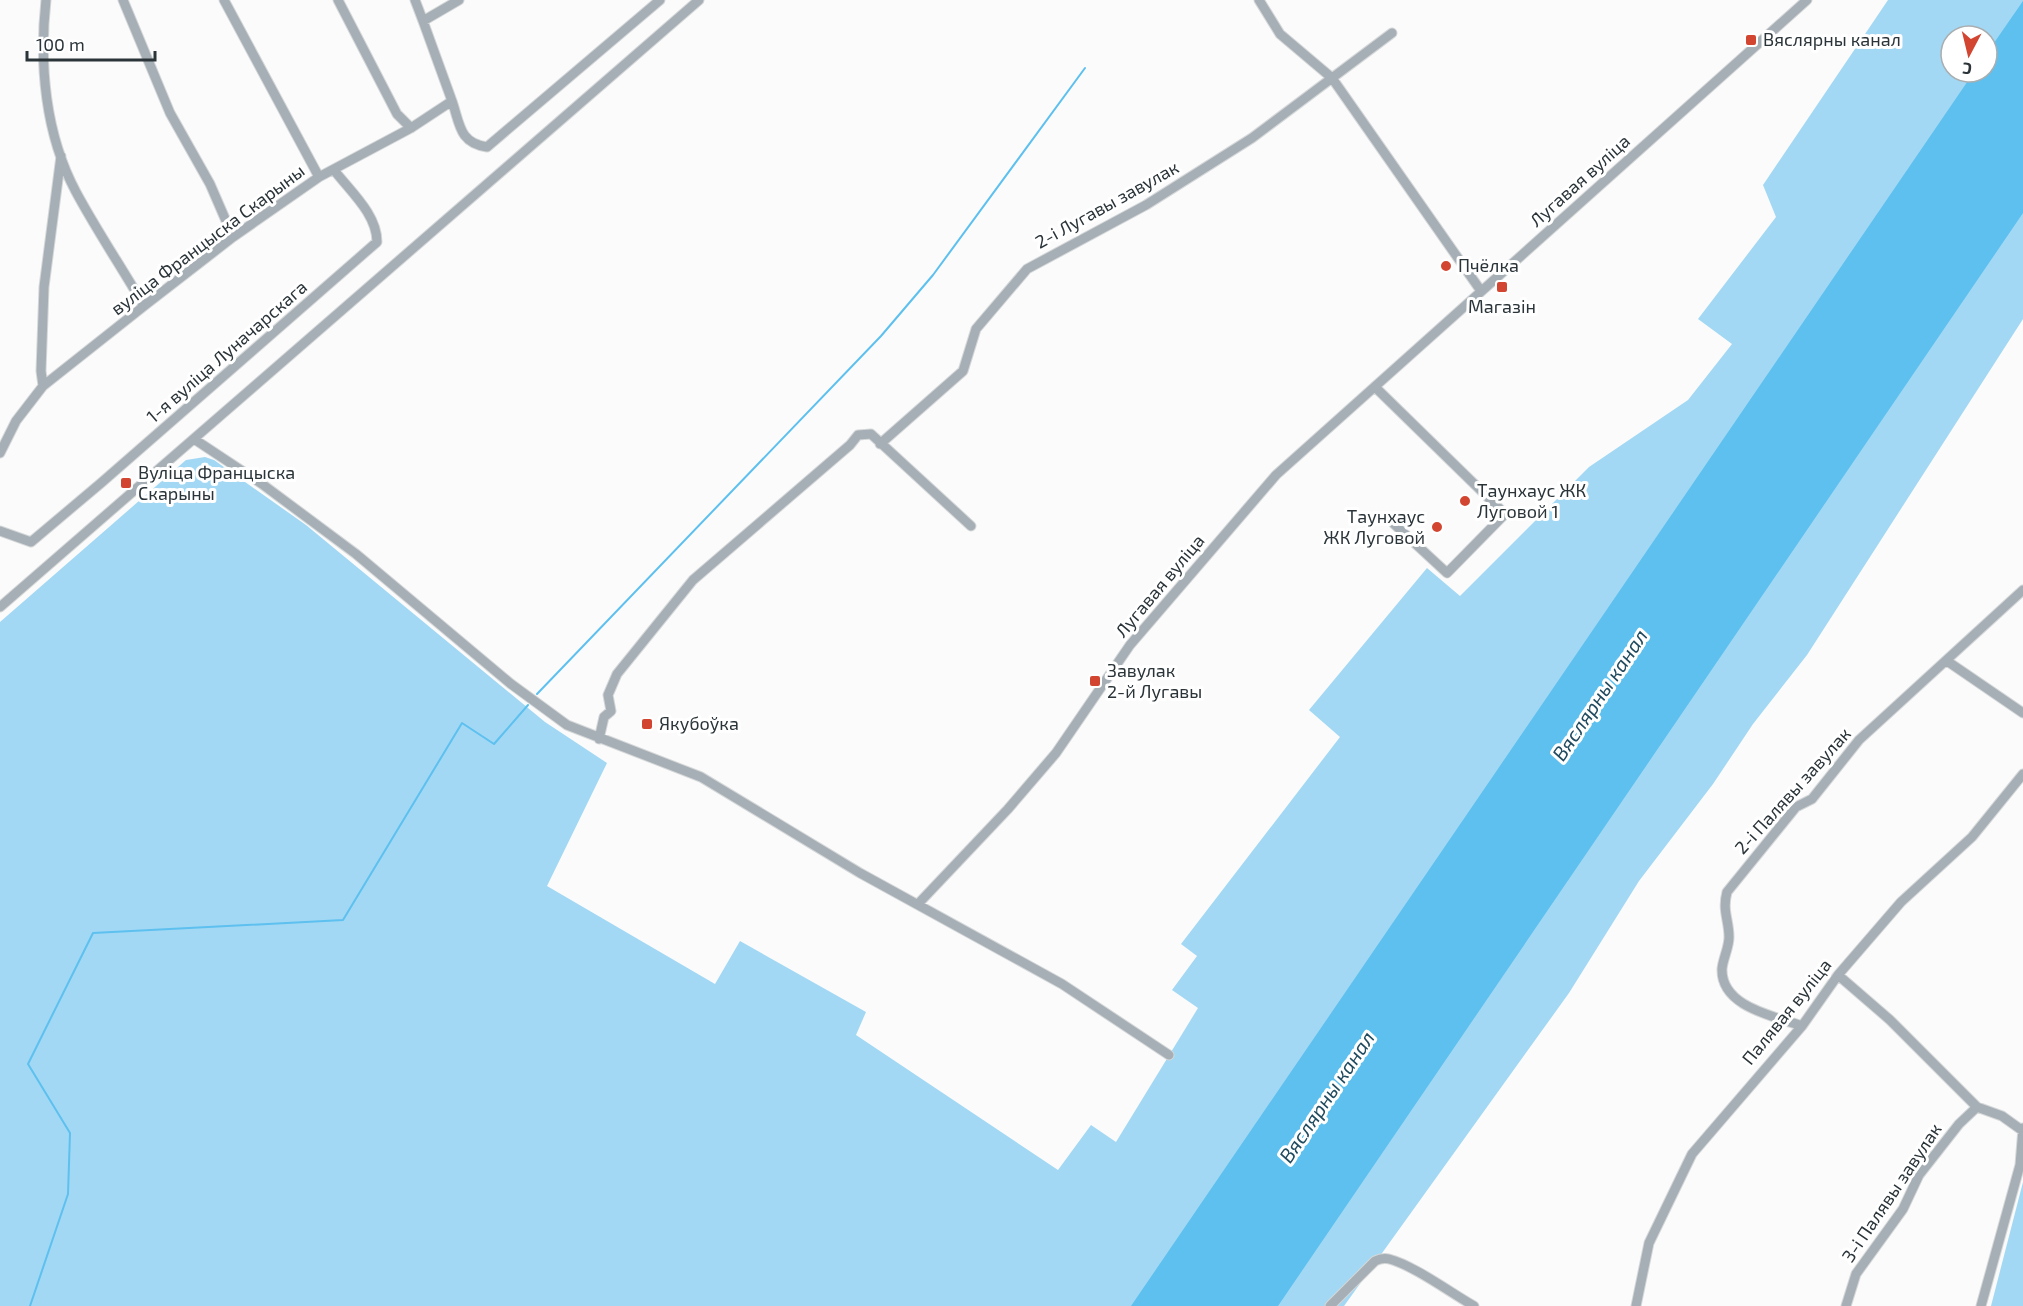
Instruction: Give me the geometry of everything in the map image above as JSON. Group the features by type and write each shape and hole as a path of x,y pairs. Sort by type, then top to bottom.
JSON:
{"street":[{"path":"46,0 45,86 50,124 75,191 144,306"},
{"path":"123,0 170,113 210,184 233,237"},
{"path":"224,0 319,177"},
{"path":"338,0 397,114 411,128"},
{"path":"416,0 465,139 475,145 487,147 660,0"},
{"path":"423,21 459,0"},
{"path":"0,607 699,0"},
{"path":"1259,0 1280,34 1332,78 1481,291"},
{"name":"Лугавая вуліца","path":"918,904 1008,809 1056,753 1130,645 1276,475 1807,0"},
{"name":"2-і Лугавы завулак","path":"880,444 963,371 976,329 1027,268 1146,205 1252,138 1392,33"},
{"name":"вуліца Францыска Скарыны","path":"0,453 16,421 43,386 144,306 233,237 319,177 411,128 452,101"},
{"path":"43,386 41,371 44,286 61,154"},
{"name":"1-я вуліца Луначарскага","path":"0,531 31,542 110,476 377,242 377,230 370,215 334,170"},
{"path":"1375,387 1505,514 1447,573 1394,524"},
{"path":"599,739 604,717 610,711 608,695 617,674 693,580 858,435 871,434 971,526"},
{"path":"194,439 262,484 356,554 511,684 567,725 701,777 918,904 1062,984 1169,1055"},
{"name":"2-і Палявы завулак","path":"1802,1026 1743,1004 1724,983 1722,968 1729,937 1724,917 1727,892 1796,807 1812,799 1859,740 2023,590"},
{"path":"1947,661 2023,713"},
{"name":"Палявая вуліца","path":"1636,1306 1649,1244 1692,1154 1802,1026 1838,975 1901,902 1972,837 2023,774"},
{"path":"1838,975 1890,1020 1977,1107 2002,1116 2023,1130 2020,1165 1981,1306"},
{"name":"3-і Палявы завулак","path":"1846,1306 1857,1274 1903,1209 1919,1175 1953,1131 1977,1107"},
{"path":"1330,1306 1375,1261 1389,1259 1474,1306"}],"shaded area":[{"path":"1888,0 2023,0 2023,319 1807,655 1753,724 1713,784 1639,881 1569,993 1344,1306 0,1306 0,622 186,460 205,457 214,460 306,525 545,722 607,763 547,886 715,984 740,941 866,1012 856,1035 1058,1170 1091,1125 1116,1142 1198,1008 1172,990 1197,956 1181,944 1340,737 1309,710 1427,568 1460,596 1589,467 1688,400 1732,344 1698,319 1776,217 1763,185"},
{"path":"2023,1182 2023,1306 1991,1306"}],"water":[{"path":"2023,1 2023,213 1278,1306 1131,1306 1966,84 1999,84 1999,36"}],"waterway":[{"path":"537,694 881,336 933,275 1085,68"},
{"path":"30,1306 68,1194 70,1133 28,1064 93,933 343,920 462,723 494,744 528,705"}],"place":[{"name":"Вяслярны канал","path":"1751,40"},
{"name":"Пчёлка","path":"1446,266"},
{"name":"Магазін","path":"1502,287"},
{"name":"Вуліца Францыска Скарыны","path":"126,483"},
{"name":"Таунхаус ЖК Луговой 1","path":"1465,501"},
{"name":"Таунхаус ЖК Луговой","path":"1437,527"},
{"name":"Завулак 2-й Лугавы","path":"1095,681"},
{"name":"Якубоўка","path":"647,724"}]}
